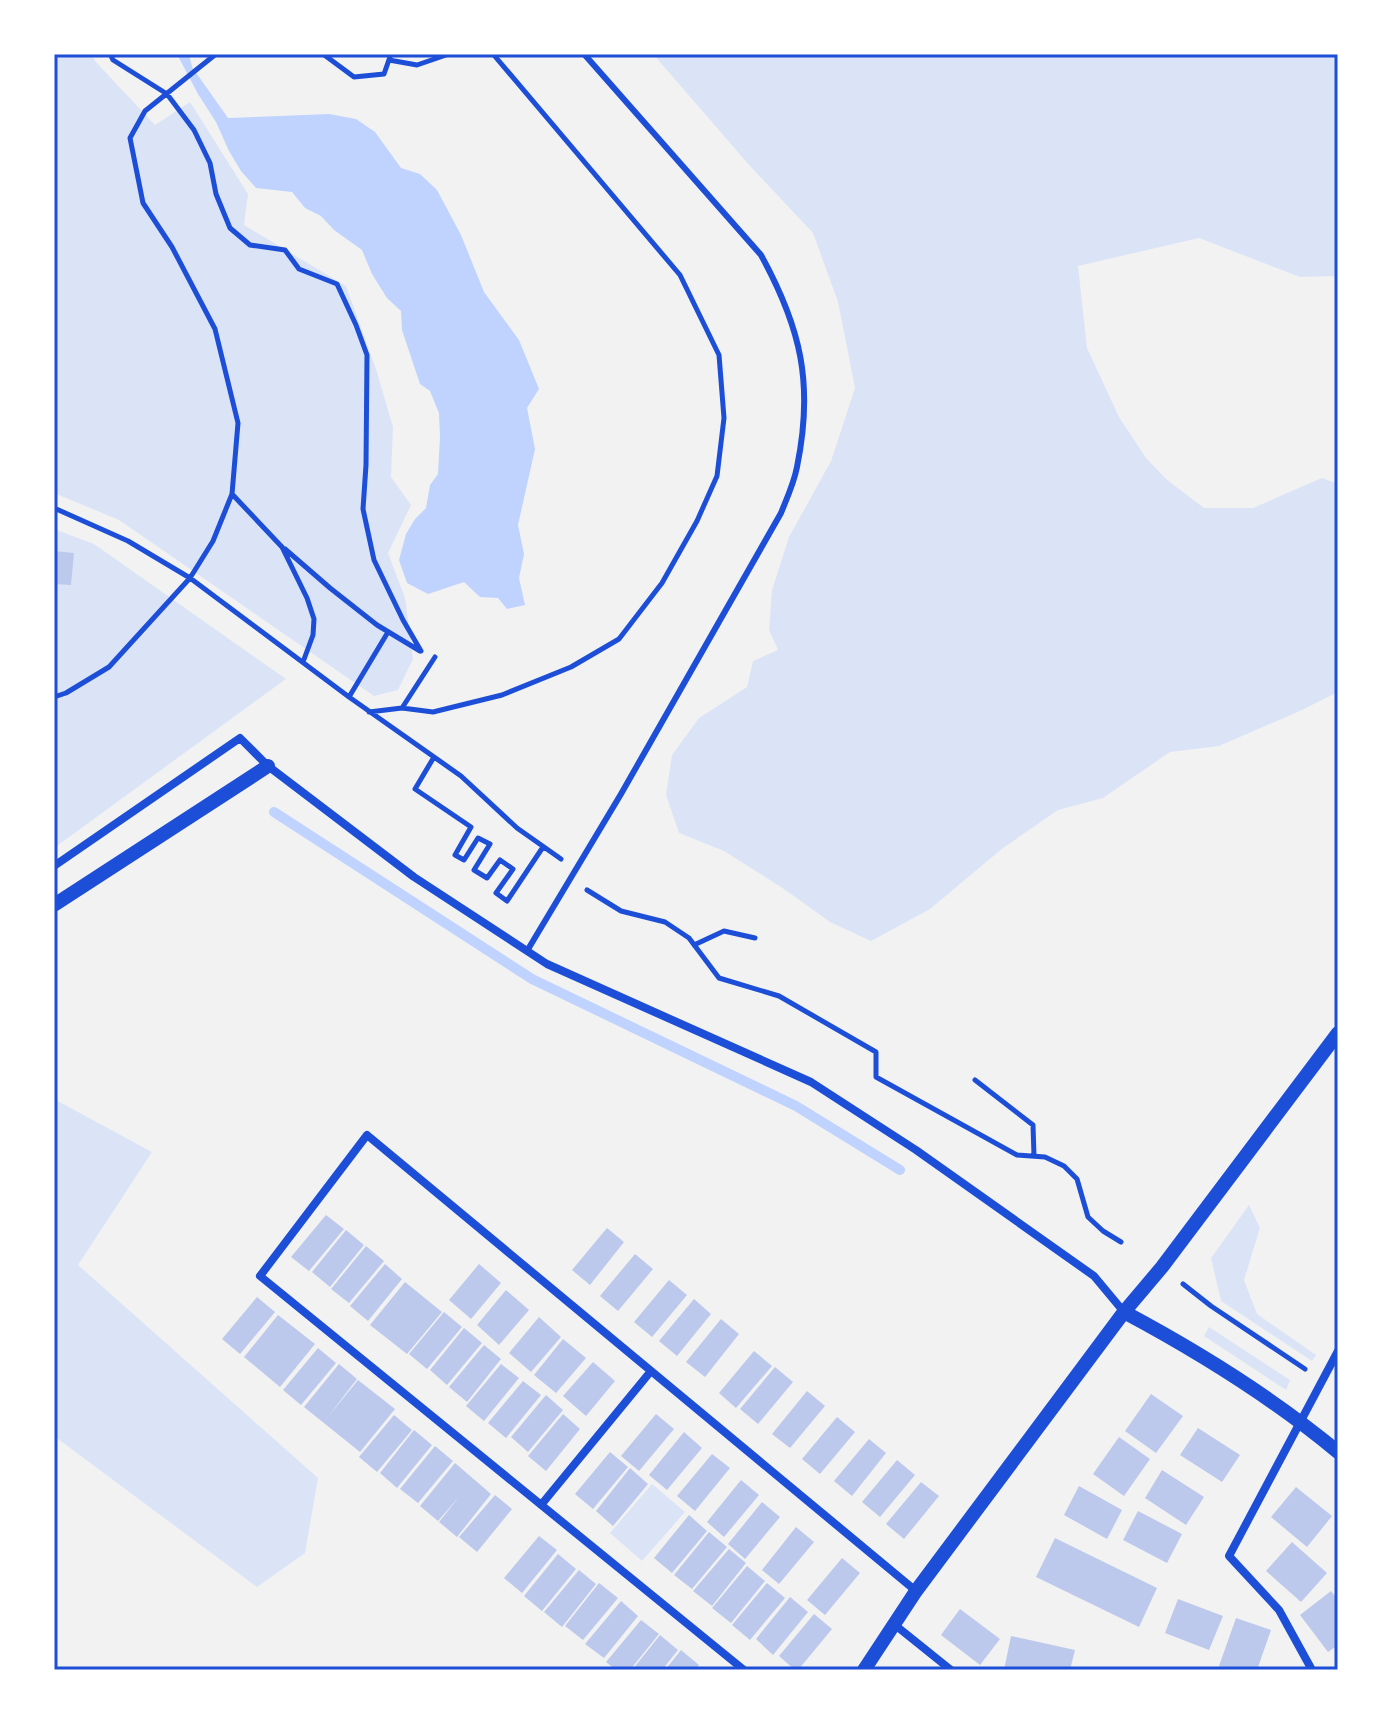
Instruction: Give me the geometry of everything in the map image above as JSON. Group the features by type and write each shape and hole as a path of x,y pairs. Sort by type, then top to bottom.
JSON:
{"street":[{"path":"54,866 240,738 268,766 414,877 547,964 811,1082 916,1150 1094,1276 1124,1312 1175,1339 1300,1420 1338,1452"},
{"path":"54,905 268,766"},
{"path":"864,1670 916,1591 1338,1033"},
{"path":"744,1670 260,1276 367,1135 916,1591"},
{"path":"1312,1670 1279,1610 1229,1556 1338,1351"},
{"path":"541,1505 651,1371"},
{"path":"895,1625 951,1670"}],"lane":[{"path":"527,951 629,780 781,513 797,470 805,418 803,369 793,326 779,289 761,255 584,54"}],"path":[{"path":"110,54 113,60 167,94 194,130 210,163 216,194 230,228 250,245 285,250 299,269 337,284 367,355 363,509 374,560 421,651 388,632 330,588 282,547 232,494"},
{"path":"54,697 109,667 190,578 213,541 232,494 238,423 215,329 172,247 143,203 130,138 145,111 216,54"},
{"path":"323,54 354,77 384,74 390,57 417,65 449,54"},
{"path":"369,712 402,708 433,712 502,695 571,667 619,639 662,583 697,521 717,476 724,418 719,355 680,275 493,54"},
{"path":"54,508 128,541 190,578 369,712 461,776 517,828 576,868"},
{"path":"282,547 314,619 313,635 303,662"},
{"path":"349,697 388,632"},
{"path":"402,708 435,657"},
{"path":"434,757 415,789 471,827 455,855 464,860 478,838 490,844 474,870 487,878 500,860 513,869 496,893 507,901 543,847"},
{"path":"569,879 621,911 665,922 689,938 719,978 779,996 876,1052 876,1077 1017,1155 1045,1157 1064,1166 1077,1179 1088,1217 1121,1242"},
{"path":"694,945 724,931 755,938"},
{"path":"975,1080 1033,1125 1034,1156"},
{"path":"1183,1284 1313,1374"}],"shaded area":[{"path":"54,54 92,54 95,61 155,125 190,102 248,194 244,225 346,286 393,427 391,477 411,505 388,553 405,598 413,659 398,690 374,696 119,520 54,493"},
{"path":"653,54 1338,54 1338,276 1300,277 1199,238 1078,266 1087,348 1119,417 1146,458 1166,479 1204,508 1253,508 1322,478 1338,484 1338,692 1219,746 1170,752 1103,798 1058,810 1003,848 930,909 871,941 830,922 724,851 679,833 666,795 672,755 699,718 747,687 753,661 778,650 769,630 772,590 789,537 831,461 855,388 838,302 813,233"},
{"path":"54,529 94,544 286,679 54,848"},
{"path":"54,1099 152,1152 78,1265 318,1478 305,1553 257,1587 54,1436"},
{"path":"1249,1205 1260,1228 1244,1280 1257,1314 1316,1355 1312,1361 1221,1301 1211,1258"},
{"path":"1209,1327 1290,1380 1286,1390 1204,1336"},
{"path":"652,1484 685,1512 642,1561 610,1533"}],"water":[{"path":"174,54 189,54 192,67 228,118 329,114 356,119 375,132 401,168 420,174 437,190 461,235 484,292 519,340 539,389 527,408 535,449 518,525 524,554 519,578 525,605 507,609 498,598 480,597 464,582 428,594 407,583 399,560 406,534 426,508 430,485 438,474 440,437 439,413 430,391 420,384 402,330 401,311 387,298 362,250 334,230 321,216 305,208 292,192 256,188 241,171 216,122"}],"building":[{"path":"54,551 74,553 71,585 54,584"},
{"path":"326,1215 344,1229 309,1271 291,1257"},
{"path":"607,1228 624,1242 590,1285 572,1270"},
{"path":"346,1230 364,1245 330,1287 312,1272"},
{"path":"366,1246 384,1261 349,1303 331,1289"},
{"path":"635,1254 653,1269 618,1311 600,1296"},
{"path":"385,1264 402,1279 368,1321 350,1306"},
{"path":"479,1264 501,1283 471,1319 449,1300"},
{"path":"669,1280 687,1295 652,1337 634,1322"},
{"path":"405,1282 442,1312 407,1354 370,1325"},
{"path":"506,1290 529,1310 499,1345 477,1325"},
{"path":"257,1297 275,1312 240,1354 222,1339"},
{"path":"694,1299 711,1314 677,1356 659,1341"},
{"path":"444,1312 462,1327 427,1369 409,1354"},
{"path":"278,1315 315,1344 280,1387 244,1357"},
{"path":"539,1317 561,1337 531,1372 509,1353"},
{"path":"721,1319 739,1334 705,1377 686,1362"},
{"path":"464,1328 482,1343 447,1385 430,1370"},
{"path":"563,1339 586,1358 556,1393 534,1375"},
{"path":"484,1345 501,1359 467,1402 449,1387"},
{"path":"318,1348 336,1363 301,1405 283,1390"},
{"path":"754,1351 772,1366 736,1408 719,1393"},
{"path":"593,1362 615,1381 586,1416 563,1396"},
{"path":"339,1364 357,1379 327,1418 358,1380 395,1409 360,1452 304,1407"},
{"path":"501,1364 519,1378 484,1421 466,1406"},
{"path":"775,1367 793,1382 758,1424 740,1409"},
{"path":"523,1381 541,1395 506,1438 488,1423"},
{"path":"807,1391 825,1406 790,1448 772,1434"},
{"path":"1151,1394 1183,1416 1156,1453 1125,1431"},
{"path":"546,1395 563,1410 528,1452 511,1437"},
{"path":"563,1414 580,1429 546,1471 528,1456"},
{"path":"656,1414 674,1429 639,1471 621,1456"},
{"path":"394,1415 412,1430 377,1472 359,1457"},
{"path":"837,1417 855,1432 820,1474 802,1459"},
{"path":"1198,1428 1240,1455 1222,1482 1180,1455"},
{"path":"414,1430 432,1445 397,1488 380,1473"},
{"path":"684,1432 702,1448 667,1490 649,1475"},
{"path":"1119,1437 1150,1459 1124,1496 1093,1474"},
{"path":"869,1439 886,1453 852,1496 834,1481"},
{"path":"435,1446 453,1461 418,1503 400,1489"},
{"path":"610,1452 628,1467 593,1509 575,1494"},
{"path":"712,1454 730,1468 695,1511 677,1496"},
{"path":"897,1460 915,1475 880,1517 862,1502"},
{"path":"455,1463 491,1494 457,1537 439,1522 459,1497 438,1521 420,1506"},
{"path":"630,1468 648,1484 613,1526 596,1511"},
{"path":"1162,1470 1204,1497 1186,1525 1145,1498"},
{"path":"741,1480 759,1495 724,1537 707,1522"},
{"path":"921,1482 939,1496 904,1539 886,1524"},
{"path":"1079,1486 1122,1510 1107,1539 1064,1515"},
{"path":"1296,1487 1332,1516 1307,1547 1271,1517"},
{"path":"495,1495 512,1509 477,1552 459,1537"},
{"path":"762,1502 780,1517 745,1559 728,1544"},
{"path":"1138,1511 1182,1534 1167,1563 1123,1540"},
{"path":"689,1515 707,1531 672,1573 654,1558"},
{"path":"796,1527 814,1542 779,1584 762,1570"},
{"path":"709,1532 727,1547 692,1589 674,1575"},
{"path":"539,1536 557,1550 522,1593 504,1578"},
{"path":"1055,1538 1157,1588 1139,1627 1036,1577"},
{"path":"1292,1542 1327,1573 1301,1602 1266,1571"},
{"path":"729,1549 746,1563 712,1606 693,1591"},
{"path":"558,1554 576,1569 542,1611 524,1596"},
{"path":"842,1558 860,1573 825,1615 807,1600"},
{"path":"747,1566 765,1581 731,1623 712,1608"},
{"path":"579,1570 596,1584 562,1627 544,1612"},
{"path":"599,1583 618,1598 583,1640 565,1626"},
{"path":"767,1583 785,1598 750,1640 732,1625"},
{"path":"1331,1591 1338,1600 1338,1645 1328,1652 1300,1615"},
{"path":"790,1597 808,1612 773,1655 756,1639"},
{"path":"1178,1599 1223,1616 1209,1650 1165,1633"},
{"path":"621,1601 638,1616 604,1658 585,1644"},
{"path":"960,1609 1000,1639 980,1665 941,1635"},
{"path":"814,1614 832,1629 795,1670 779,1656"},
{"path":"1236,1618 1271,1630 1257,1670 1229,1670 1219,1666"},
{"path":"641,1620 659,1634 630,1670 616,1670 606,1662"},
{"path":"660,1635 678,1650 662,1670 632,1670"},
{"path":"1011,1636 1075,1650 1070,1670 1004,1670"},
{"path":"681,1650 699,1665 695,1670 665,1670"}],"waterway":[{"path":"274,812 532,979 796,1106 900,1170"}]}
